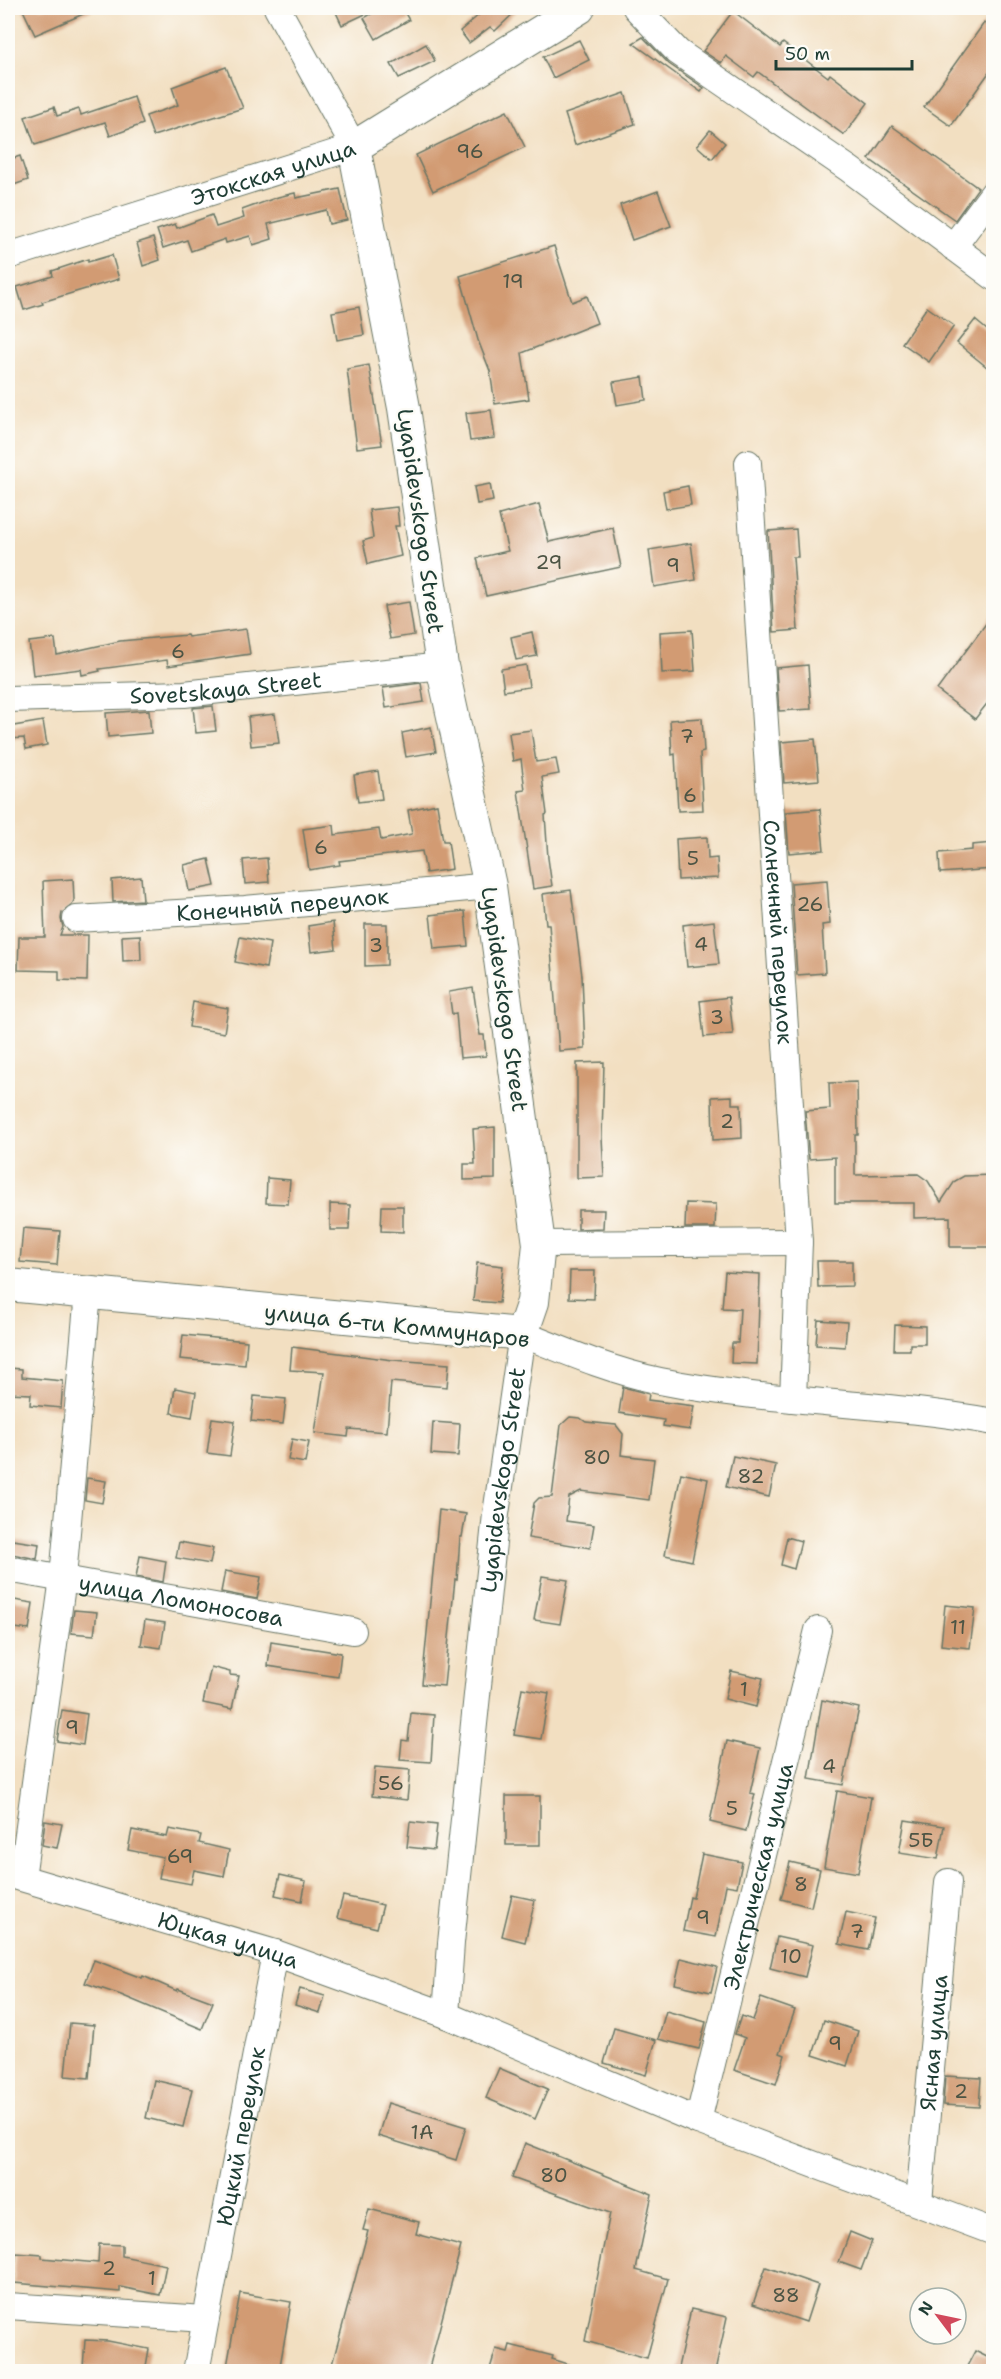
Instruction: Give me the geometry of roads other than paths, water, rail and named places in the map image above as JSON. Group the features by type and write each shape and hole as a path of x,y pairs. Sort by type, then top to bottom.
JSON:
{"main road":[{"name":"Этокская улица","path":"354,147 579,8"},
{"name":"Lyapidevskogo Street","path":"354,147 404,408 442,666 490,886 539,1244 534,1302 522,1335"},
{"name":"улица 6-ти Коммунаров","path":"8,1285 522,1335"}],"street":[{"name":"Lyapidevskogo Street","path":"277,8 354,147"},
{"path":"636,8 678,52 849,169 993,277"},
{"name":"Этокская улица","path":"8,256 354,147"},
{"path":"952,247 993,192"},
{"name":"Солнечный переулок","path":"748,463 800,1242 793,1399"},
{"name":"Sovetskaya Street","path":"8,699 184,694 442,666"},
{"name":"Конечный переулок","path":"76,920 245,909 490,886"},
{"path":"539,1244 800,1242"},
{"path":"15,1876 63,1578 88,1293"},
{"name":"Lyapidevskogo Street","path":"446,2015 451,1943 495,1525 522,1335"},
{"name":"улица 6-ти Коммунаров","path":"522,1335 606,1366 659,1380 793,1399 936,1412 993,1422"},
{"name":"улица Ломоносова","path":"8,1569 353,1631"},
{"name":"Электрическая улица","path":"698,2121 818,1630"},
{"name":"Юцкая улица","path":"15,1876 275,1953 446,2015 698,2121 919,2202 993,2232"},
{"name":"Ясная улица","path":"919,2202 948,1881"},
{"name":"Юцкий переулок","path":"196,2372 275,1953"},
{"path":"8,2306 205,2319"}]}
